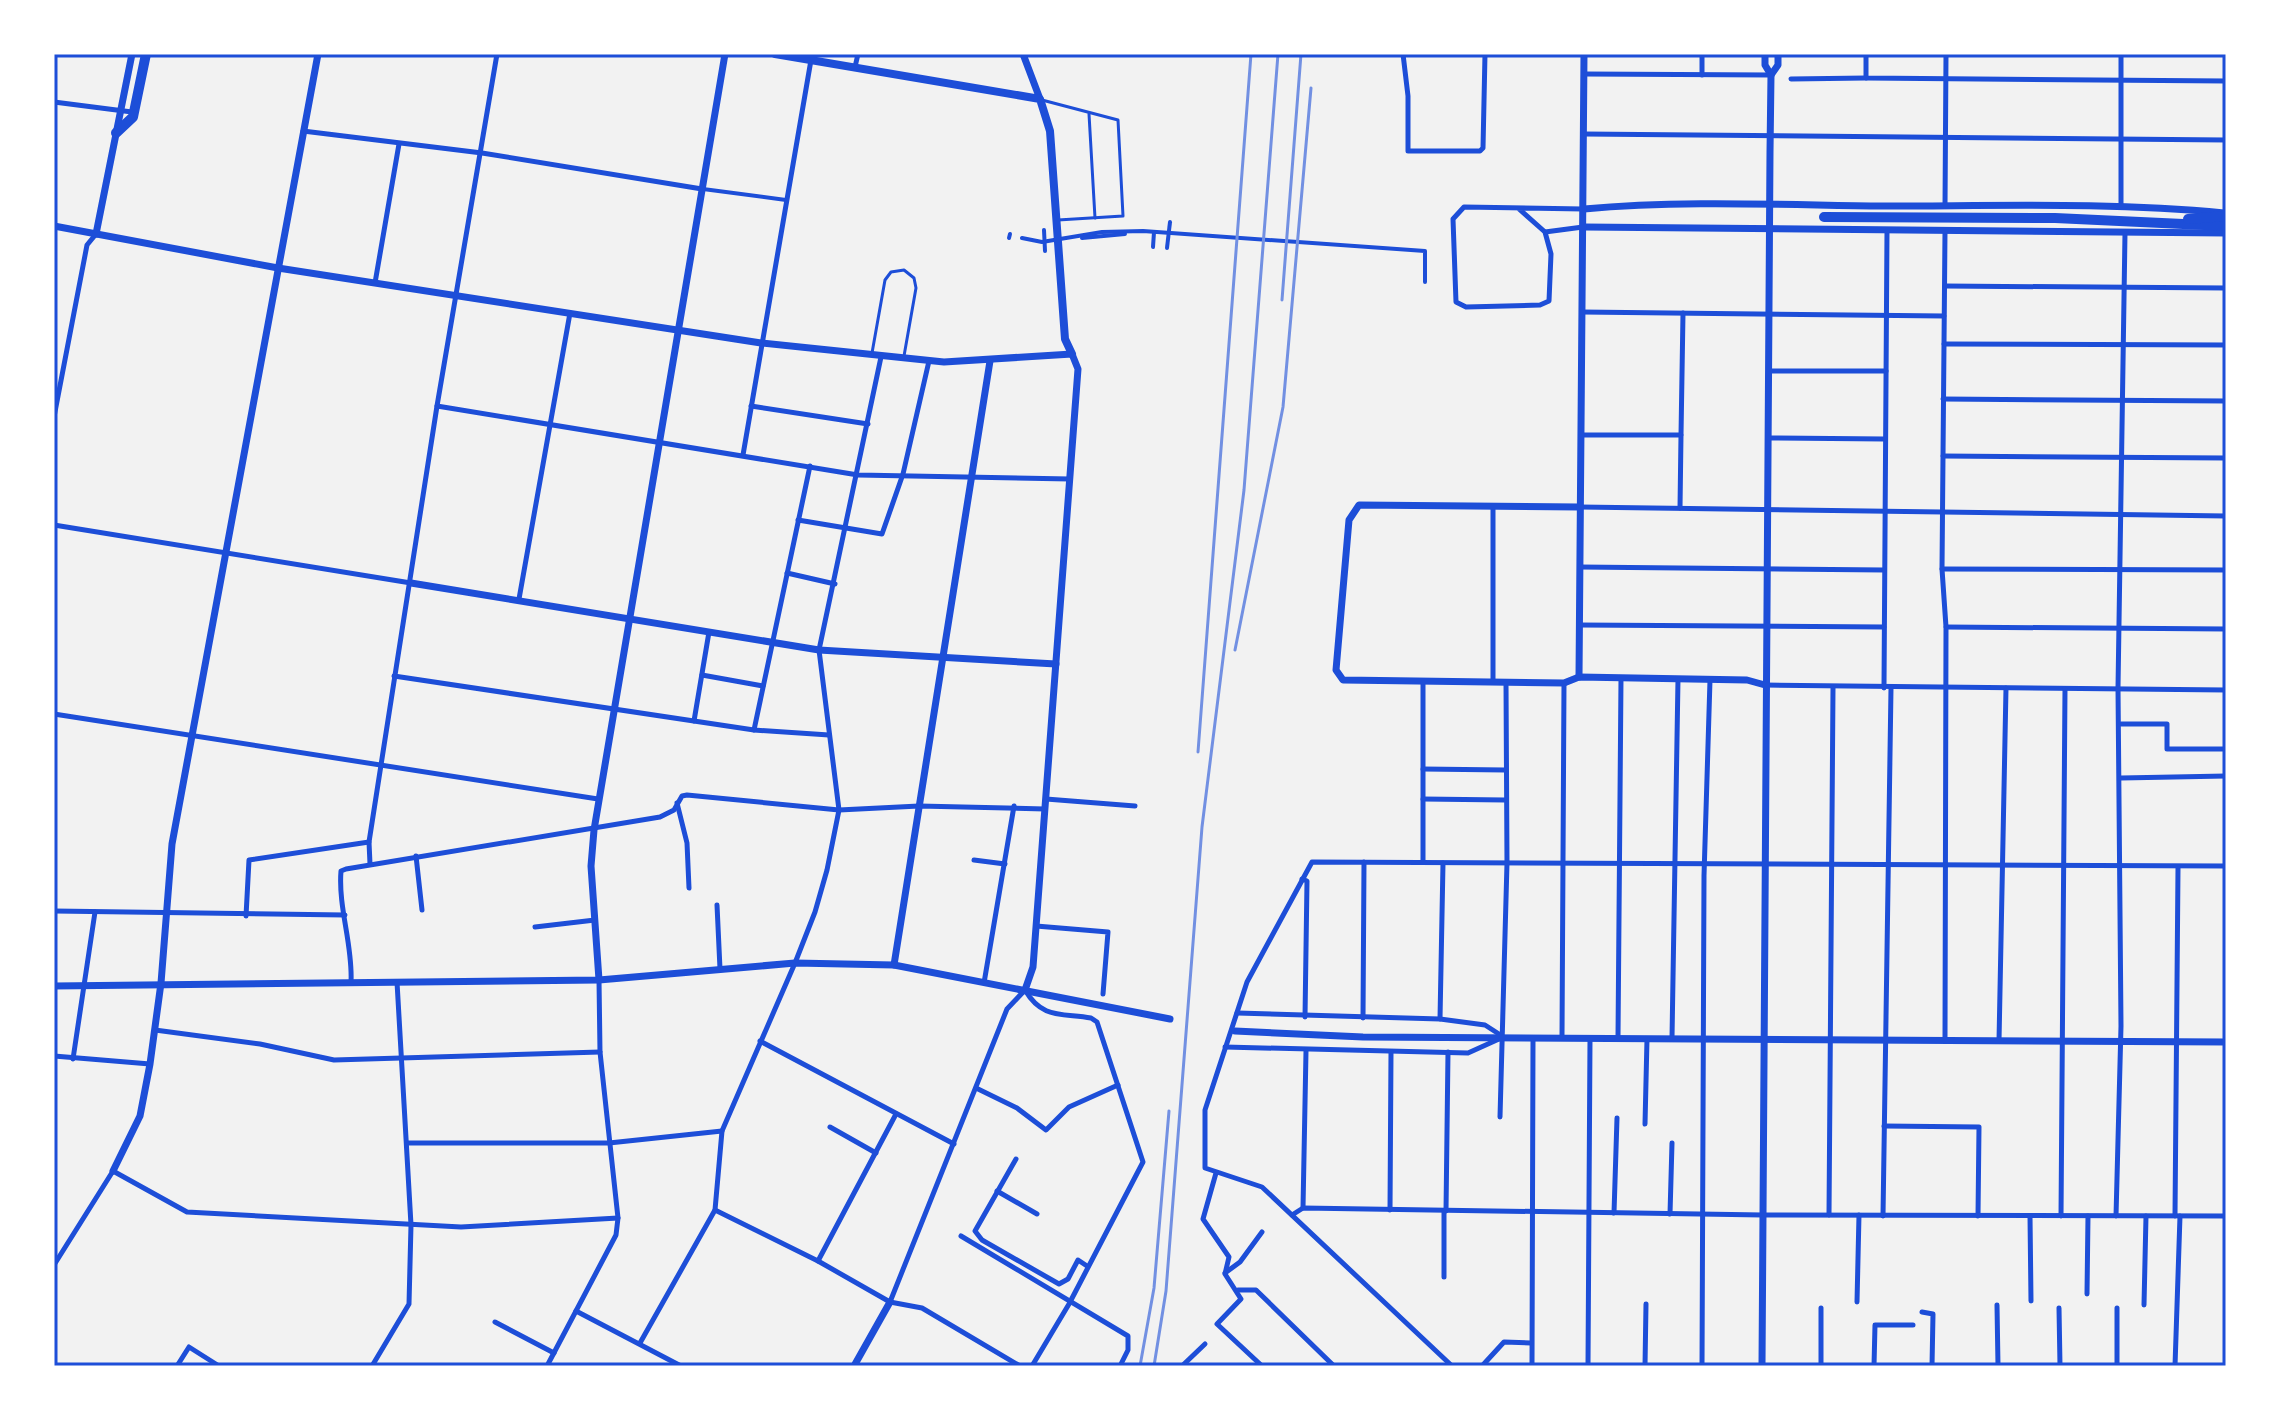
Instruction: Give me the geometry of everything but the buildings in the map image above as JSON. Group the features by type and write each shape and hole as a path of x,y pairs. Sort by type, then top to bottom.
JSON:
{"highway":[{"path":"116,133 134,112 146,54"},
{"path":"2166,222 2226,214"},
{"path":"1824,217 2166,222 2226,226"}],"main road":[{"path":"775,54 1040,99 1050,131 1065,339 1072,354"}],"street":[{"path":"54,417 87,245 96,234 132,54"},
{"path":"54,1265 113,1171 140,1116 161,983 174,830 194,738 318,54"},
{"path":"370,864 369,842 394,676 497,54"},
{"path":"547,1366 616,1235 618,1218 600,1052 599,980 591,866 594,830 725,54"},
{"path":"855,67 858,54"},
{"path":"1023,54 1040,99"},
{"path":"1403,54 1408,96 1408,151 1480,151 1483,148 1485,54"},
{"path":"1579,677 1584,54"},
{"path":"1702,54 1702,75"},
{"path":"1762,1366 1771,75 1765,65 1765,54"},
{"path":"1771,75 1778,65 1778,54"},
{"path":"1866,54 1866,78"},
{"path":"1945,206 1946,54"},
{"path":"2121,54 2121,207"},
{"path":"743,455 811,60"},
{"path":"1584,74 1771,75"},
{"path":"1791,79 2226,81"},
{"path":"54,102 134,112"},
{"path":"303,131 482,153 786,200"},
{"path":"1584,134 2226,140"},
{"path":"375,283 399,144"},
{"path":"1519,209 1545,232 1551,254 1549,301 1540,305 1466,307 1456,302 1453,219 1464,207 2121,207 2226,214"},
{"path":"1167,248 1169,222"},
{"path":"54,226 278,268 761,343 929,361 990,361 1072,354 1078,369 1033,967 1025,990 1007,1009 890,1302 854,1366"},
{"path":"1545,232 1584,227 2226,233"},
{"path":"1044,230 1045,251"},
{"path":"1883,1216 1889,863 1888,688 1884,627 1887,230"},
{"path":"1022,238 1044,242 1102,232 1143,231 1425,251 1425,282"},
{"path":"1153,247 1154,232"},
{"path":"1945,232 1942,511 1946,627 1945,1040"},
{"path":"2116,1216 2121,1042 2121,724 2118,688 2125,233"},
{"path":"1945,286 2226,288"},
{"path":"1582,312 1944,316"},
{"path":"519,599 570,313"},
{"path":"1680,508 1683,313"},
{"path":"1944,344 2226,345"},
{"path":"640,1343 715,1210 722,1131 815,912 839,810 819,650 847,530 881,357"},
{"path":"798,520 882,534 903,474 929,361"},
{"path":"894,965 990,361"},
{"path":"1769,371 1886,371"},
{"path":"1943,399 2226,401"},
{"path":"437,406 552,422 858,475 1071,479"},
{"path":"751,406 868,424"},
{"path":"1581,435 1681,435"},
{"path":"1768,438 1884,439"},
{"path":"1943,456 2226,458"},
{"path":"754,730 810,466"},
{"path":"2226,516 1884,509 1359,505 1349,520 1336,670 1343,680 1423,682 1564,683 1579,677 1747,680 1765,685 1833,688 2226,690"},
{"path":"1493,506 1493,682"},
{"path":"54,525 819,650 1056,664"},
{"path":"1579,567 1884,570"},
{"path":"1942,569 2226,570"},
{"path":"787,573 835,584"},
{"path":"1579,625 1884,627"},
{"path":"1946,627 2226,629"},
{"path":"694,721 709,632"},
{"path":"702,675 763,686"},
{"path":"394,676 754,730 829,735"},
{"path":"1618,1038 1621,678"},
{"path":"1672,1038 1678,679"},
{"path":"1702,1366 1703,1039 1710,680"},
{"path":"1423,682 1423,862"},
{"path":"1500,1117 1507,863 1506,682"},
{"path":"1562,1037 1564,683"},
{"path":"1829,1215 1833,688"},
{"path":"1999,1041 2006,688"},
{"path":"2061,1216 2065,689"},
{"path":"54,714 598,799"},
{"path":"2121,724 2167,724 2167,749 2226,749"},
{"path":"1423,769 1505,770"},
{"path":"2121,778 2226,776"},
{"path":"351,982 341,871 660,817 674,810 677,802 687,795 839,810 919,806 1045,809"},
{"path":"1046,799 1135,806"},
{"path":"1423,799 1505,800"},
{"path":"677,802 687,843 689,888"},
{"path":"984,983 1014,806"},
{"path":"246,916 249,860 369,842"},
{"path":"416,856 422,910"},
{"path":"974,860 1005,864"},
{"path":"1452,1366 1262,1187 1205,1168 1205,1110 1247,982 1312,862 2226,866"},
{"path":"1363,1018 1364,862"},
{"path":"1440,1019 1443,863"},
{"path":"2175,1366 2178,868"},
{"path":"1302,879 1307,881 1305,1017"},
{"path":"717,905 720,969"},
{"path":"54,911 165,915 345,915"},
{"path":"73,1059 95,912"},
{"path":"535,927 595,920"},
{"path":"1036,926 1108,932 1103,994"},
{"path":"54,986 599,980 795,963 894,965 1170,1019"},
{"path":"372,1366 409,1304 411,1225 408,1143 397,982"},
{"path":"1025,990 1035,1007 1043,1011 1097,1022 1143,1162 1069,1304 1032,1366"},
{"path":"1237,1013 1440,1019 1485,1025 1503,1037"},
{"path":"155,1030 260,1044 334,1060 600,1052"},
{"path":"1235,1031 1363,1037 2226,1042"},
{"path":"1225,1047 1468,1053 1503,1037"},
{"path":"1532,1366 1530,1212 1533,1037"},
{"path":"1588,1366 1590,1038"},
{"path":"1645,1124 1647,1038"},
{"path":"760,1041 954,1144"},
{"path":"1303,1208 1306,1051"},
{"path":"1390,1210 1391,1052"},
{"path":"1444,1277 1448,1052"},
{"path":"54,1056 150,1064"},
{"path":"976,1088 1017,1108 1046,1130 1069,1107 1118,1085"},
{"path":"818,1261 896,1114"},
{"path":"1614,1213 1617,1118"},
{"path":"1884,1126 1979,1127 1978,1216"},
{"path":"830,1127 876,1153"},
{"path":"408,1143 609,1143 722,1131"},
{"path":"1670,1214 1672,1143"},
{"path":"1016,1159 975,1231 982,1240 1059,1284 1068,1279 1078,1260 1087,1266"},
{"path":"113,1171 187,1212 461,1227 618,1218"},
{"path":"1216,1173 1203,1219 1229,1257 1225,1274"},
{"path":"997,1191 1037,1214"},
{"path":"1292,1215 1303,1208 1763,1215 2226,1216"},
{"path":"715,1210 818,1261 890,1302 922,1308 1020,1366"},
{"path":"1857,1302 1859,1215"},
{"path":"2030,1216 2031,1301"},
{"path":"2087,1294 2088,1216"},
{"path":"2144,1305 2146,1216"},
{"path":"1225,1274 1240,1262 1262,1232"},
{"path":"961,1236 1069,1304 1128,1336 1128,1350 1120,1366"},
{"path":"1225,1274 1241,1299 1217,1324 1262,1366"},
{"path":"1238,1290 1256,1290 1334,1366"},
{"path":"1645,1366 1646,1304"},
{"path":"1997,1305 1998,1366"},
{"path":"1821,1308 1821,1366"},
{"path":"2059,1308 2060,1366"},
{"path":"2117,1308 2117,1366"},
{"path":"576,1311 681,1366"},
{"path":"1922,1312 1933,1314 1932,1366"},
{"path":"495,1322 554,1353"},
{"path":"1874,1366 1875,1325 1913,1325"},
{"path":"1482,1366 1504,1342 1531,1343"},
{"path":"1182,1366 1205,1344"},
{"path":"177,1366 189,1347 219,1366"}],"lane":[{"path":"1040,99 1118,120 1124,212 1118,218 1058,220"},
{"path":"1089,114 1095,219"},
{"path":"871,356 885,280 891,272 904,270 914,278 916,288 904,359"}],"railway":[{"path":"1198,752 1251,54"},
{"path":"1154,1366 1166,1291 1202,827 1244,490 1278,54"},
{"path":"1282,300 1301,54"},
{"path":"1235,650 1283,407 1311,88"},
{"path":"1140,1366 1154,1288 1169,1111"}]}
